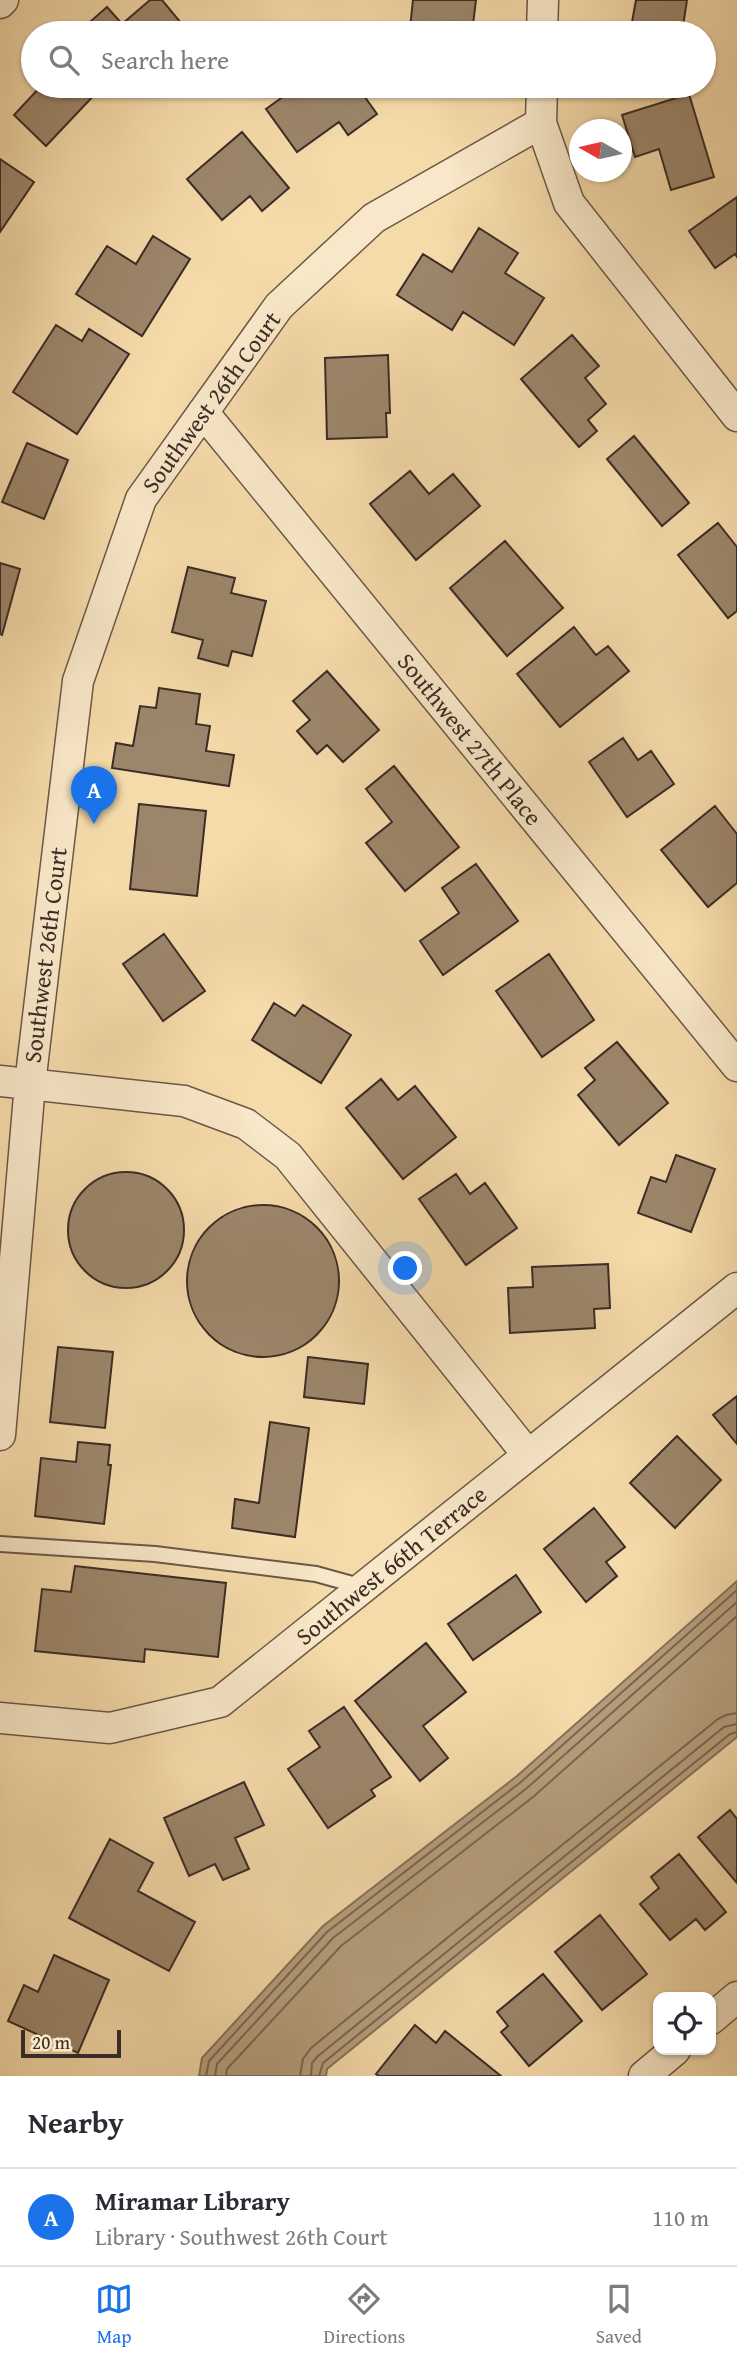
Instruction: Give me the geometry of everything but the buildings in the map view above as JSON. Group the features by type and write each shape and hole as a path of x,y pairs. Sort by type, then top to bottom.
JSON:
{"street":[{"path":"542,21 543,0"},
{"path":"542,98 541,123 569,203 737,416"},
{"name":"Southwest 26th Court","path":"0,1435 30,1084 78,681 141,499 279,306 374,218 541,123"},
{"name":"Southwest 27th Place","path":"203,412 737,1066"},
{"path":"0,1081 184,1101 246,1124 288,1156 528,1455"},
{"name":"Southwest 66th Terrace","path":"0,1718 110,1728 220,1702 737,1289"},
{"path":"644,2076 669,2055"}],"lane":[{"path":"0,1544 155,1554 316,1574 363,1587"}],"water":[{"path":"737,1581 737,1737 327,2069 326,2076 199,2076 202,2058 323,1926 517,1776"}],"place":[{"name":"Miramar Library","path":"94,824"}]}
